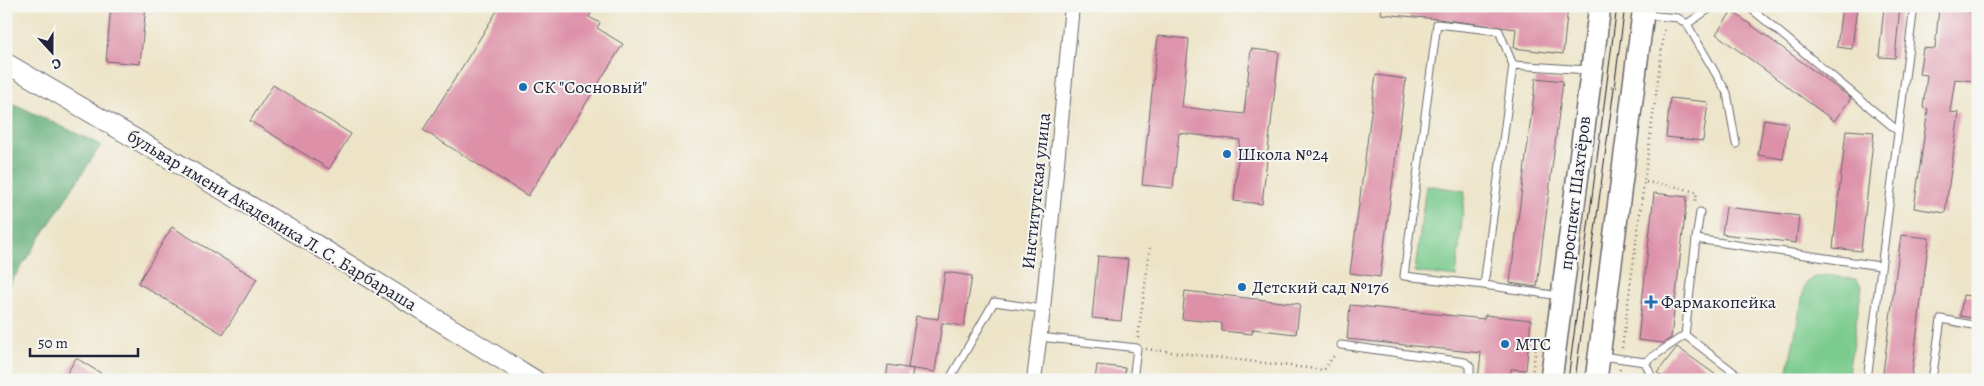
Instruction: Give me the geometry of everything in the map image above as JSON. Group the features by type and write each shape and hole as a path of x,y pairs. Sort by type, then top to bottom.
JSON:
{"main road":[{"name":"проспект Шахтёров","path":"1551,380 1600,6"},
{"path":"1596,380 1643,11"}],"street":[{"name":"Институтская улица","path":"1034,380 1043,310 1072,6"},
{"name":"бульвар имени Академика Л. С. Барбараша","path":"6,63 315,244 535,380"}],"lane":[{"path":"1688,24 1713,6"},
{"path":"1748,6 1898,131"},
{"path":"1867,380 1914,6"},
{"path":"1643,11 1678,18 1688,24 1727,94 1736,144"},
{"path":"1484,285 1513,65 1499,31 1437,24 1404,276 1562,296"},
{"path":"1513,65 1591,70"},
{"path":"1599,355 1645,362 1685,335 1700,212"},
{"path":"1696,240 1880,266"},
{"path":"949,380 994,302 1043,310"},
{"path":"1932,380 1941,319 1978,326"},
{"path":"1685,335 1744,380"},
{"path":"1040,337 1137,348 1133,380"},
{"path":"1341,345 1465,362 1470,366 1470,380"},
{"path":"1645,362 1653,380"}],"path":[{"path":"1618,380 1667,17"},
{"path":"1646,182 1697,192 1694,211 1700,212"},
{"path":"1150,248 1137,348 1324,370 1341,345"}],"green space":[{"path":"6,100 101,145 6,290"},
{"path":"1426,185 1465,191 1456,277 1415,272"},
{"path":"1825,275 1856,279 1862,286 1847,380 1786,380 1805,284 1813,278"}],"building":[{"path":"111,6 146,6 140,64 106,61"},
{"name":"СК \"Сосновый\"","path":"500,6 595,6 589,17 600,23 597,28 623,44 528,196 423,130"},
{"path":"1382,6 1568,6 1563,54 1514,48 1516,29 1381,14"},
{"path":"1842,6 1857,6 1852,49 1837,47"},
{"path":"1884,6 1900,6 1895,58 1879,57"},
{"path":"1939,8 1978,13 1978,52 1973,81 1955,79 1950,112 1959,113 1945,213 1914,208 1928,109 1923,108 1927,75 1919,74 1923,48 1935,49"},
{"path":"1732,11 1851,98 1834,121 1716,34"},
{"path":"1158,36 1189,39 1182,107 1244,114 1251,49 1279,52 1262,204 1234,201 1240,140 1179,133 1173,188 1142,185"},
{"path":"1376,75 1406,79 1380,277 1350,273"},
{"path":"1536,78 1563,81 1537,287 1510,283"},
{"path":"273,85 351,134 329,169 250,121"},
{"path":"1670,98 1708,102 1703,141 1666,137"},
{"path":"1764,119 1788,123 1783,159 1758,155"},
{"path":"1846,130 1874,132 1861,251 1833,248"},
{"path":"1654,193 1687,197 1671,338 1663,343 1638,340"},
{"path":"1726,207 1799,216 1796,243 1722,234"},
{"path":"172,227 257,279 223,334 138,283"},
{"path":"1901,235 1929,238 1911,380 1882,380"},
{"path":"1098,256 1128,259 1121,321 1092,318"},
{"path":"945,272 972,276 964,326 942,323 935,372 908,368 916,316 938,319"},
{"path":"1185,291 1300,304 1296,334 1253,329 1252,334 1222,331 1222,323 1182,319"},
{"path":"1963,295 1978,297 1978,319 1960,316"},
{"path":"1350,305 1484,319 1485,315 1531,320 1526,370 1511,369 1510,380 1478,380 1481,353 1347,339"},
{"path":"1677,347 1723,380 1667,380 1657,373"},
{"path":"76,358 112,380 63,380"},
{"path":"888,365 913,369 911,380 886,380"},
{"path":"1097,365 1125,368 1124,380 1095,380"}],"tram line":[{"path":"1568,380 1617,6"},
{"path":"1575,380 1625,6"}],"place":[{"name":"СК \"Сосновый\"","path":"523,87"},
{"name":"Школа №24","path":"1227,154"},
{"name":"Детский сад №176","path":"1242,287"},
{"name":"Фармакопейка","path":"1651,302"},
{"name":"МТС","path":"1505,344"}]}
